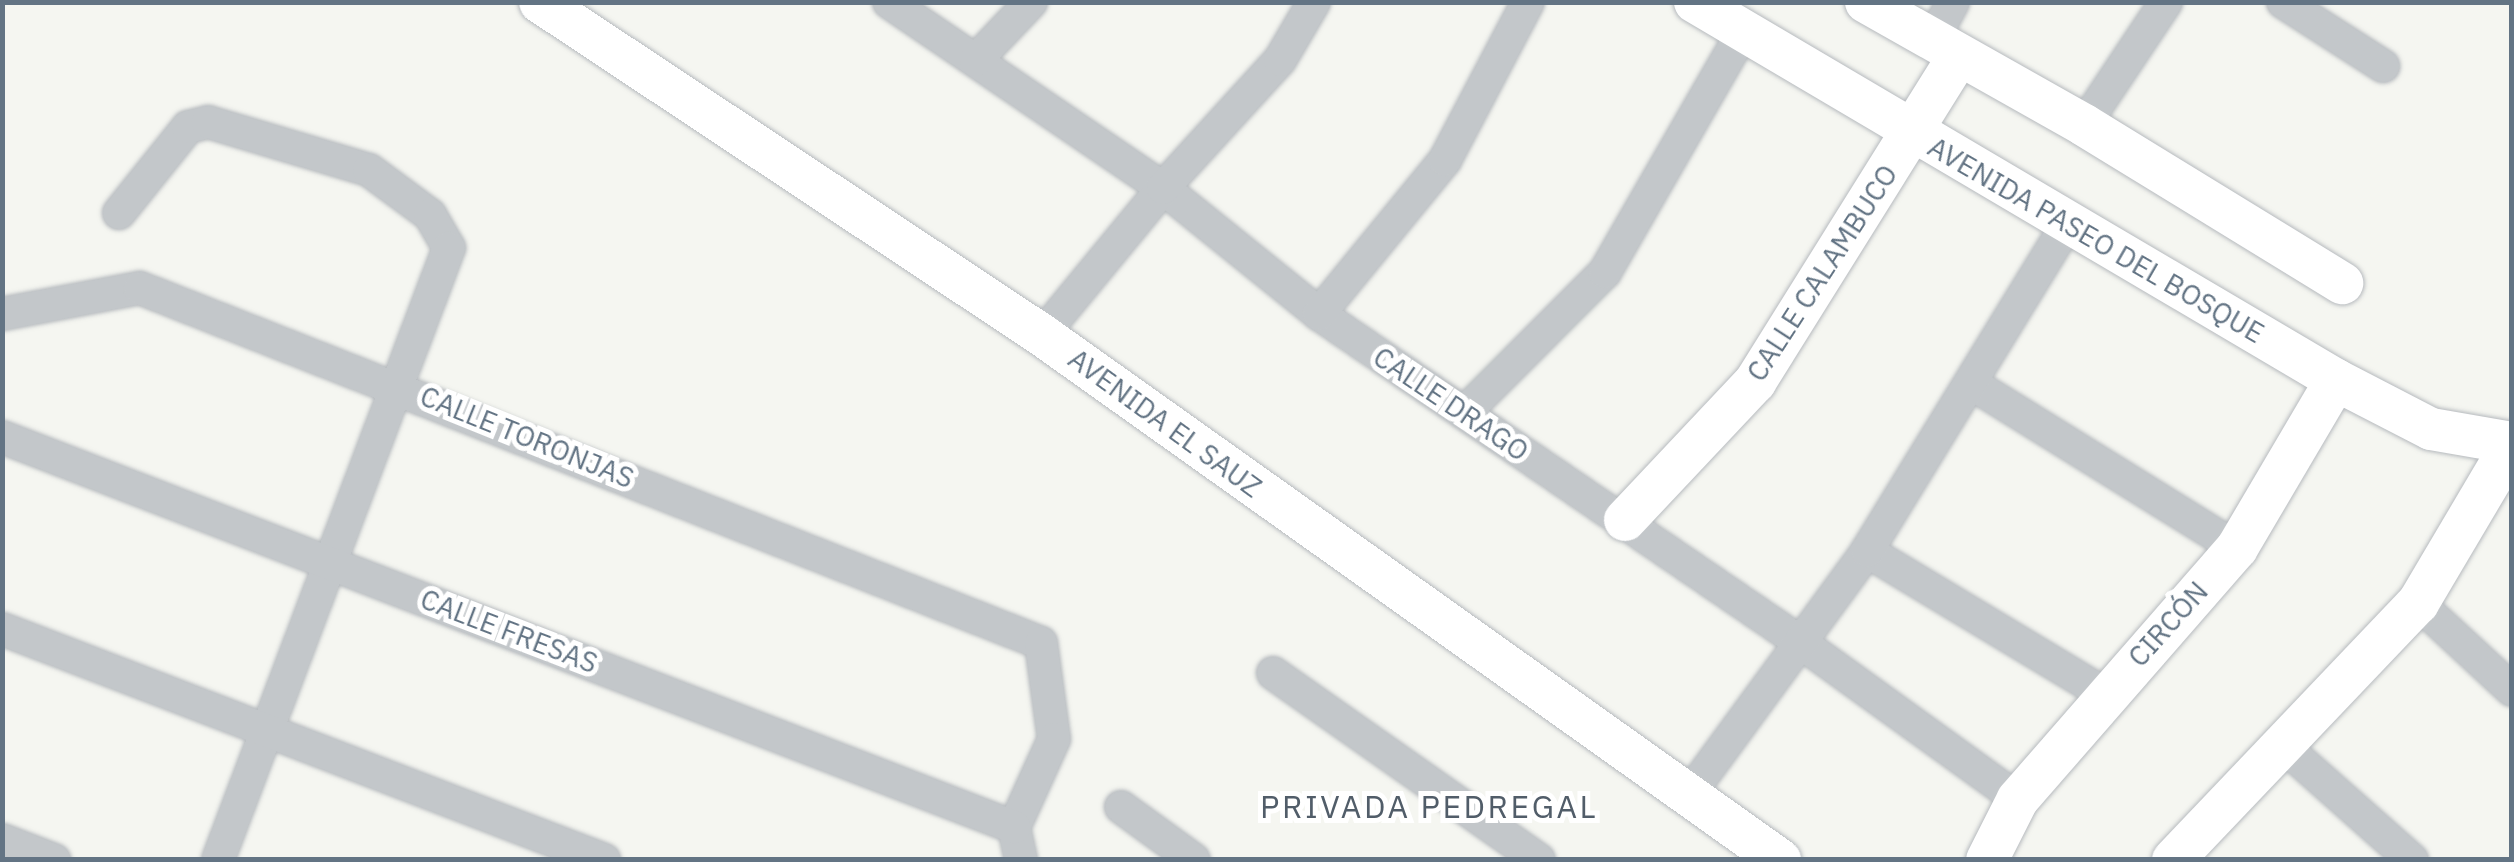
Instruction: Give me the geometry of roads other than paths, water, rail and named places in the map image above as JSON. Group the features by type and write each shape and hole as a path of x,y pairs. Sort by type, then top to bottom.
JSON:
{"main road":[{"name":"AVENIDA EL SAUZ","path":"540,2 1042,335 1780,860"},
{"name":"AVENIDA PASEO DEL BOSQUE","path":"1695,2 2336,380 2431,428 2512,443"},
{"path":"1866,2 2084,125 2342,284"},
{"name":"CALLE CALAMBUCO","path":"1624,520 1755,382 1912,132 1946,48"},
{"name":"CIRCÓN","path":"1986,860 2018,799 2105,694 2237,548 2336,380"},
{"path":"2173,860 2279,742 2418,603 2512,443"}],"street":[{"name":"CALLE DRAGO","path":"889,2 1163,188 1319,314 1800,642 2018,799"},
{"path":"976,60 1031,2"},
{"path":"1042,335 1163,188 1280,60 1314,2"},
{"path":"1319,314 1446,160 1528,2"},
{"path":"1946,48 1954,2"},
{"path":"2084,125 2166,2"},
{"path":"2284,2 2383,66"},
{"path":"1464,413 1605,272 1743,32"},
{"path":"119,213 188,127 208,122 369,170 430,215 449,248 218,860"},
{"path":"1688,796 1867,550 1974,385 2067,224"},
{"name":"CALLE TORONJAS","path":"2,314 140,288 397,385 1041,643 1054,740 1014,826"},
{"path":"1974,385 2237,548"},
{"name":"CALLE FRESAS","path":"2,437 1014,826"},
{"path":"1867,550 2105,694"},
{"path":"2418,603 2512,690"},
{"path":"2,629 604,860"},
{"path":"1273,672 1538,860"},
{"path":"2279,742 2412,860"},
{"path":"1122,806 1194,860"},
{"path":"1014,826 1021,860"},
{"path":"2,840 54,860"}],"district":[{"name":"PRIVADA PEDREGAL","path":"1429,806"}]}
